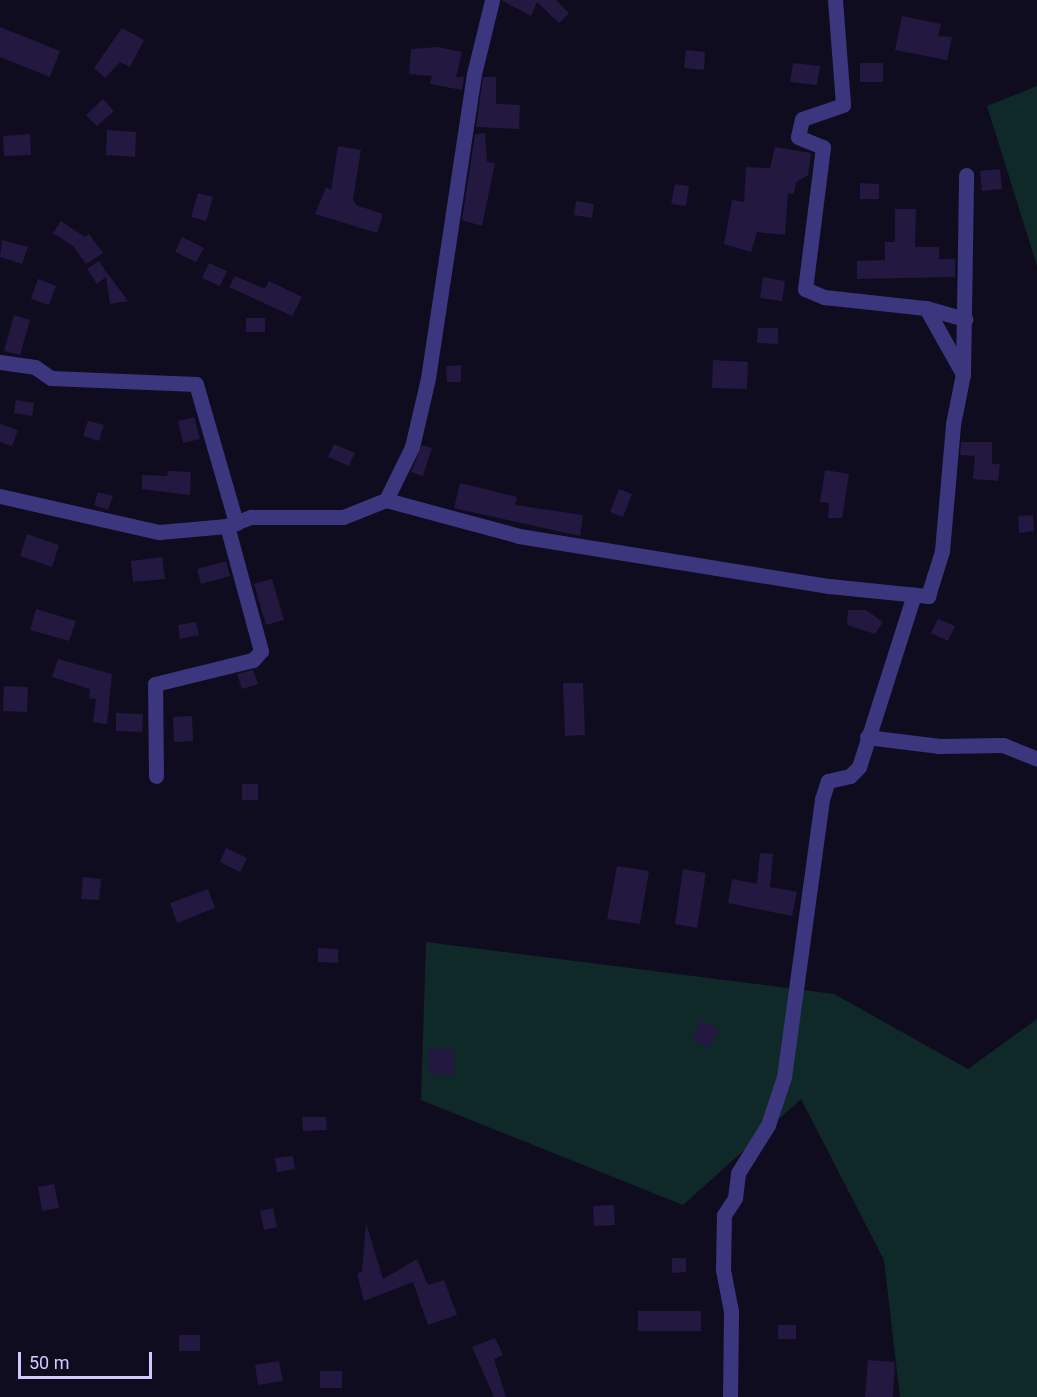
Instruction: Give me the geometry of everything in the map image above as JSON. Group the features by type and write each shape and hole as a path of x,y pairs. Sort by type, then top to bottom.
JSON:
{"street":[{"path":"386,500 412,447 428,378 474,74 492,0"},
{"path":"835,0 843,105 802,119 798,137 823,147 806,289 824,297 926,308 965,319"},
{"path":"0,496 159,531 232,524 251,517 343,517 386,500 519,536 928,596 942,551 953,423 963,374 966,175"},
{"path":"926,308 963,374"},
{"path":"0,362 35,367 51,378 195,384 232,524 261,651 253,660 155,684 156,777"},
{"path":"730,1397 731,1311 723,1270 724,1215 735,1198 738,1173 768,1125 784,1077 822,799 828,781 850,777 859,767 914,595"},
{"path":"867,737 939,746 1003,745 1037,759"}],"green space":[{"path":"1037,86 1037,266 987,106"},
{"path":"426,942 834,994 968,1069 1037,1019 1037,1397 900,1397 884,1260 801,1099 683,1205 421,1100"}],"building":[{"path":"501,0 556,0 569,13 559,23 537,2 531,16"},
{"path":"902,16 941,24 938,36 952,37 947,60 895,50"},
{"path":"0,27 60,51 50,77 0,57"},
{"path":"122,28 144,40 130,67 120,62 105,78 94,68"},
{"path":"438,47 462,52 456,77 464,77 462,90 430,84 432,76 409,74 411,49"},
{"path":"686,50 705,52 704,70 684,68"},
{"path":"793,63 820,66 817,85 790,82"},
{"path":"860,63 883,63 883,82 860,82"},
{"path":"483,77 496,77 496,104 520,105 519,129 476,127"},
{"path":"103,99 114,111 97,126 86,115"},
{"path":"107,130 136,132 135,157 106,155"},
{"path":"485,133 487,162 495,163 482,226 462,220 475,134"},
{"path":"30,134 31,155 4,156 3,136"},
{"path":"338,146 361,150 353,199 356,205 383,214 377,233 315,214 326,187 331,190"},
{"path":"775,147 811,153 808,175 796,182 794,194 788,193 785,235 757,232 751,252 724,244 732,200 744,202 746,167 770,168"},
{"path":"1000,169 1002,189 982,191 980,171"},
{"path":"860,183 879,184 879,199 860,199"},
{"path":"675,184 689,186 686,206 671,204"},
{"path":"198,193 213,197 206,221 191,217"},
{"path":"576,201 594,204 592,218 574,215"},
{"path":"895,209 916,209 915,247 939,247 939,259 955,259 955,277 857,279 857,261 885,260 885,242 895,242"},
{"path":"61,221 85,237 89,234 103,253 86,264 73,246 53,233"},
{"path":"182,237 204,248 196,262 175,252"},
{"path":"2,240 28,247 22,264 0,257"},
{"path":"99,261 128,301 110,304 106,277 97,284 87,269"},
{"path":"209,263 227,271 220,286 202,278"},
{"path":"235,276 265,289 269,281 302,297 292,316 229,287"},
{"path":"763,277 785,281 782,301 760,298"},
{"path":"38,279 56,286 49,305 31,299"},
{"path":"14,315 30,320 20,355 4,351"},
{"path":"246,318 265,318 265,332 246,332"},
{"path":"758,328 778,328 778,344 757,343"},
{"path":"713,360 748,362 747,389 712,388"},
{"path":"461,365 461,382 447,382 446,366"},
{"path":"16,400 34,403 32,416 14,413"},
{"path":"194,417 200,439 183,443 178,421"},
{"path":"88,421 104,425 99,441 83,436"},
{"path":"0,424 18,430 12,446 0,442"},
{"path":"961,442 992,442 992,464 1000,464 998,481 973,479 975,456 960,455"},
{"path":"334,444 355,453 349,466 328,457"},
{"path":"422,445 432,448 423,476 411,472"},
{"path":"825,470 849,474 842,518 828,518 829,503 820,502"},
{"path":"168,471 191,472 190,495 142,489 142,475 167,476"},
{"path":"460,483 517,497 515,505 583,515 580,536 454,508"},
{"path":"619,489 632,494 623,517 610,512"},
{"path":"98,492 113,496 108,510 94,505"},
{"path":"1033,515 1034,531 1019,533 1018,516"},
{"path":"27,534 59,545 52,567 20,556"},
{"path":"162,557 165,579 133,582 131,561"},
{"path":"226,561 230,576 201,584 197,569"},
{"path":"272,579 284,620 266,625 254,584"},
{"path":"36,609 76,621 69,641 30,630"},
{"path":"848,610 866,610 883,622 875,634 847,625"},
{"path":"938,619 955,626 948,641 931,633"},
{"path":"196,622 199,635 180,639 178,625"},
{"path":"58,659 112,674 107,724 93,722 96,699 89,698 90,689 52,677"},
{"path":"253,670 258,684 242,689 237,674"},
{"path":"563,683 583,683 585,735 565,736"},
{"path":"4,686 28,687 27,712 3,711"},
{"path":"116,713 143,714 142,732 116,731"},
{"path":"192,716 193,741 174,742 173,717"},
{"path":"242,784 258,784 258,800 242,800"},
{"path":"226,848 247,858 240,872 220,862"},
{"path":"760,853 773,854 770,887 797,892 792,916 728,903 732,879 757,884"},
{"path":"617,866 649,871 640,924 607,919"},
{"path":"683,869 706,873 697,928 675,924"},
{"path":"83,877 101,879 99,900 81,899"},
{"path":"208,889 215,908 177,923 170,903"},
{"path":"318,948 338,949 338,963 318,962"},
{"path":"701,1020 719,1029 710,1048 692,1040"},
{"path":"429,1048 454,1049 454,1075 428,1074"},
{"path":"302,1117 326,1117 327,1130 303,1131"},
{"path":"293,1156 295,1169 277,1172 275,1158"},
{"path":"54,1184 59,1208 42,1211 38,1187"},
{"path":"614,1205 615,1225 594,1226 593,1206"},
{"path":"273,1208 277,1227 264,1230 260,1211"},
{"path":"366,1223 383,1279 417,1259 428,1285 444,1280 457,1315 428,1325 413,1282 364,1301 357,1273 362,1272"},
{"path":"672,1258 686,1258 686,1272 672,1273"},
{"path":"638,1311 701,1311 701,1331 638,1331"},
{"path":"778,1325 796,1325 796,1339 778,1339"},
{"path":"179,1335 200,1335 200,1351 179,1351"},
{"path":"495,1338 503,1355 494,1359 506,1397 494,1397 472,1347"},
{"path":"868,1360 895,1362 893,1397 865,1397"},
{"path":"279,1361 283,1381 258,1385 255,1365"},
{"path":"320,1371 342,1371 342,1388 320,1388"}]}
